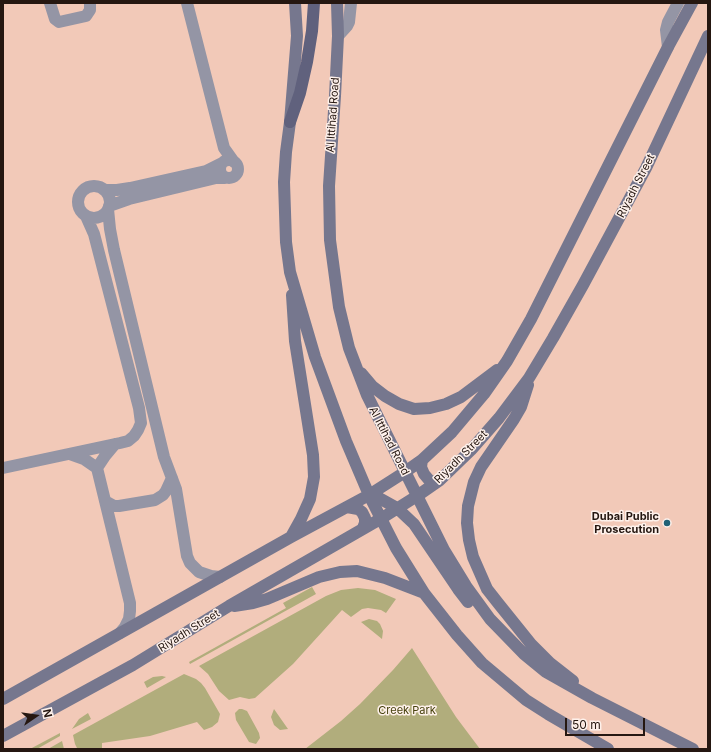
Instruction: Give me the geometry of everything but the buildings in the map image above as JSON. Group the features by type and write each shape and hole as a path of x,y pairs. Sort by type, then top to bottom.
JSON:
{"main road":[{"path":"291,537 310,499 314,477 313,455 295,341 290,272 285,234 284,182 296,36 295,3"},
{"path":"290,122 300,93 307,62 314,3"},
{"name":"Al Ittihad Road","path":"337,3 338,36 328,186 330,240 339,308 353,360 367,395 448,556 466,586 490,619 524,654 546,672 592,698 693,749"},
{"path":"3,699 291,537 369,495 422,460 452,432 484,394 507,361 531,319 668,47 692,3"},
{"name":"Riyadh Street","path":"3,736 133,665 229,606 382,518 436,483 471,450 499,418 529,378 583,286 646,168 708,36"},
{"path":"290,272 315,357 330,399 369,495 399,554 424,593 457,635 482,663 502,681 548,714 608,749"},
{"path":"353,360 362,374 376,389 399,404 414,410 446,404 461,397 507,361"},
{"path":"529,378 526,393 514,419 481,468 474,482 468,506 467,523 469,540 473,557 487,588 514,624 531,644 592,698"},
{"path":"422,460 421,467 424,474 429,480 436,483"},
{"path":"369,495 379,498 397,508 410,520 421,533 458,589 478,610 490,619"},
{"path":"347,507 358,509 362,512 365,518 363,528"},
{"path":"229,606 238,606 268,599 319,577 340,572 356,571 385,578 424,593"}],"street":[{"path":"50,3 55,19 59,22 86,16 90,10 90,3"},
{"path":"86,216 96,218 105,213 108,208 129,199 216,178 225,178 220,173 220,170 226,162 224,148 187,3"},
{"path":"338,36 345,30 349,22 351,3"},
{"path":"668,47 666,34 668,22 678,3"},
{"path":"3,468 128,441 134,436 141,423 141,416 94,234 86,216 78,207 78,198 80,193 84,189 94,186 104,190 130,188 206,170 226,162"},
{"path":"104,190 109,198 108,208 112,239 126,304 164,457 177,495 187,556 190,563 199,572 220,577"},
{"path":"97,468 115,444"},
{"path":"69,454 84,458 97,468 130,603 129,619 120,633"},
{"path":"105,501 114,506 119,506 155,500 163,495 172,478"}],"green space":[{"path":"312,587 316,594 190,664 189,662 286,608 283,603"},
{"path":"358,588 375,590 396,599 386,613 381,610 368,608 362,609 351,617 342,610 293,664 255,698 249,699 240,697 229,700 219,691 208,674 199,666 326,596 341,590"},
{"path":"369,619 377,621 380,624 383,631 382,639 361,622"},
{"name":"Creek Park","path":"412,648 456,717 480,749 305,749 360,704"},
{"path":"184,674 201,683 220,714 218,722 212,727 204,730 197,722 150,736 102,743 102,749 77,748 73,735"},
{"path":"153,677 166,677 147,688 144,682"},
{"path":"239,709 247,711 259,733 260,738 256,744 249,742 236,720 235,713"},
{"path":"274,709 288,729 280,730 274,725 271,717"},
{"path":"88,713 91,719 72,729 79,719"},
{"path":"60,733 60,736 37,749 30,749"},
{"path":"62,741 64,749 48,749"}],"place":[{"name":"Dubai Public Prosecution","path":"667,523"}]}
